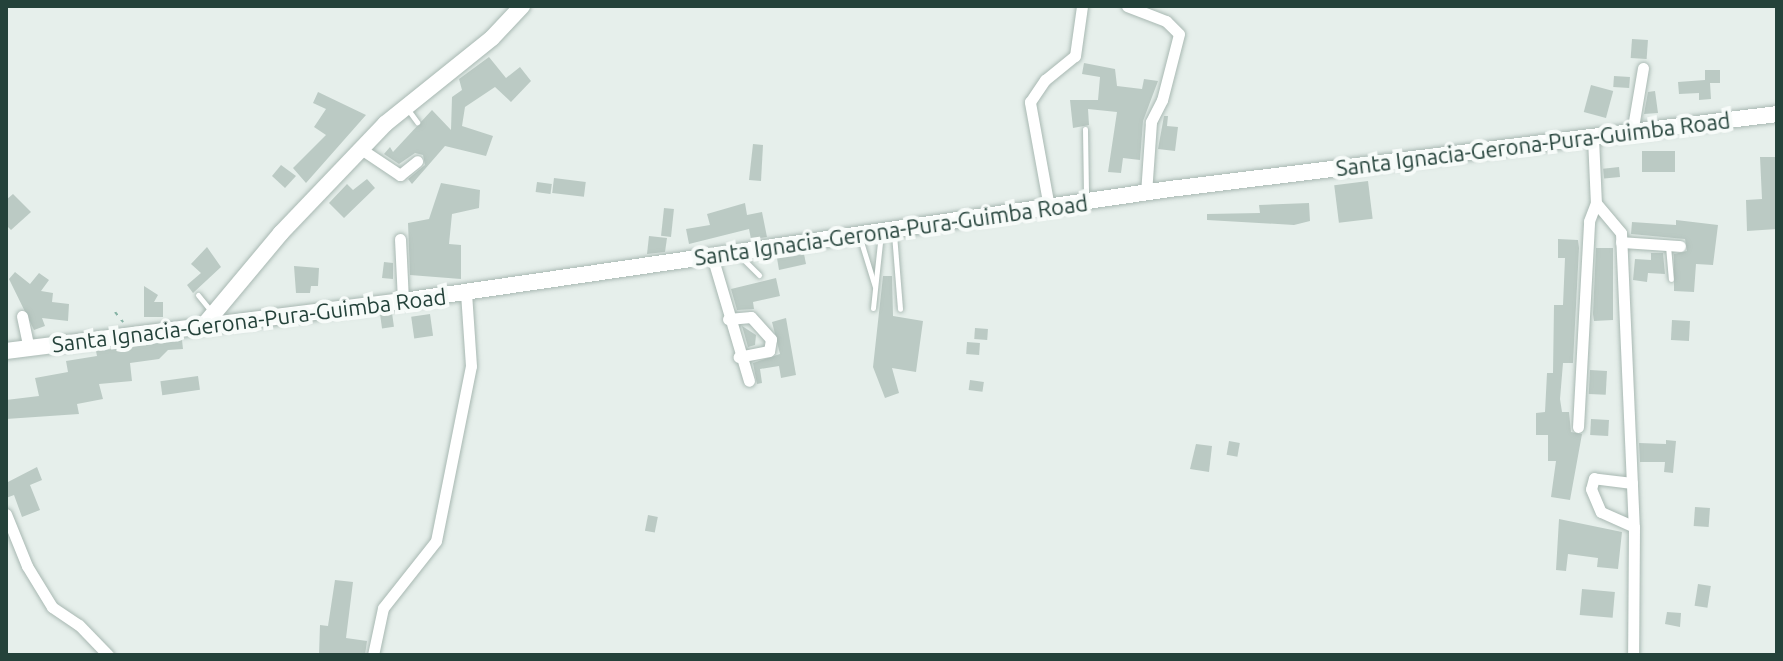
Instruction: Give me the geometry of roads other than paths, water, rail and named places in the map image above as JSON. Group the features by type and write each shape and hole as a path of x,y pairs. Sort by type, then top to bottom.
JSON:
{"main road":[{"path":"209,319 361,149 406,107 492,38 522,6"},
{"name":"Santa Ignacia-Gerona-Pura-Guimba Road","path":"6,351 209,319 403,301 1086,201 1777,114"}],"street":[{"path":"1049,207 1030,102 1045,80 1075,56 1082,6"},
{"path":"1127,6 1166,21 1179,34 1162,100 1151,122 1146,193"},
{"path":"1632,133 1643,68"},
{"path":"1578,427 1589,221 1596,203 1593,138"},
{"path":"361,149 400,175 417,161"},
{"path":"1596,203 1618,225 1621,242 1634,527 1633,655"},
{"path":"400,239 403,301"},
{"path":"1621,242 1674,246"},
{"path":"712,256 739,357 749,381"},
{"path":"373,655 383,608 436,541 471,366 466,292"},
{"path":"22,316 29,348"},
{"path":"728,319 751,317 771,339 769,351 739,357"},
{"path":"1632,483 1594,478 1591,489 1609,520 1634,527"},
{"path":"6,514 27,566 52,607 79,625 108,655"}],"lane":[{"path":"406,107 417,122"},
{"path":"1085,129 1086,201"},
{"path":"873,308 887,230"},
{"path":"887,230 900,309"},
{"path":"859,234 875,287"},
{"path":"1671,279 1674,246"},
{"path":"737,252 759,275"},
{"path":"198,295 209,319"}]}
